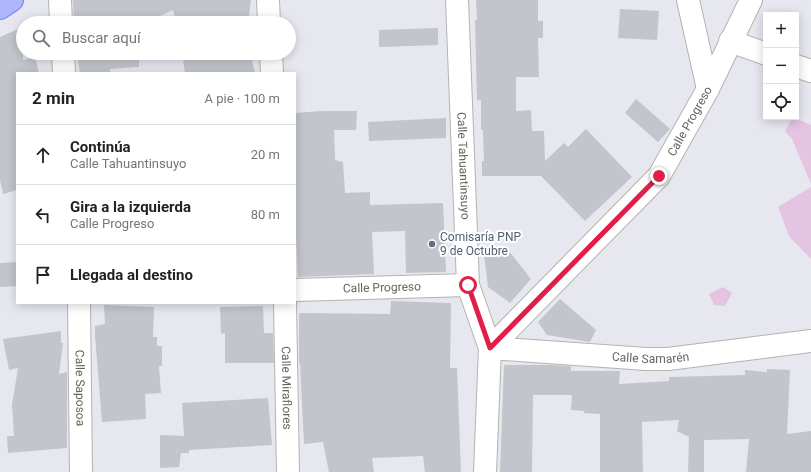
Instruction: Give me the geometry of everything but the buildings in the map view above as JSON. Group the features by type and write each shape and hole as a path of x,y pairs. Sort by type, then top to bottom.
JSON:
{"main road":[{"path":"0,8 12,0"}],"street":[{"path":"60,0 61,16"},
{"path":"268,0 269,16"},
{"name":"Calle Tahuantinsuyo","path":"457,0 468,285 490,348 485,472"},
{"path":"688,0 708,89"},
{"name":"Calle Progreso","path":"490,348 659,176 708,89 751,0"},
{"path":"730,41 763,53"},
{"path":"63,60 64,72"},
{"path":"271,60 272,72"},
{"path":"799,67 811,71"},
{"name":"Calle Progreso","path":"296,290 468,285"},
{"name":"Calle Saposoa","path":"78,304 81,472"},
{"name":"Calle Miraflores","path":"284,304 288,472"},
{"name":"Calle Samarén","path":"490,348 646,359 668,359 811,341"}],"shaded area":[{"path":"791,120 799,120 811,125 811,184 792,139 785,131"},
{"path":"811,187 811,259 789,236 778,207"},
{"path":"723,287 732,293 725,306 714,305 709,294"}],"place":[{"name":"Comisaría PNP 9 de Octubre","path":"432,244"}],"route":[{"path":"468,285 490,348 659,176"}]}
